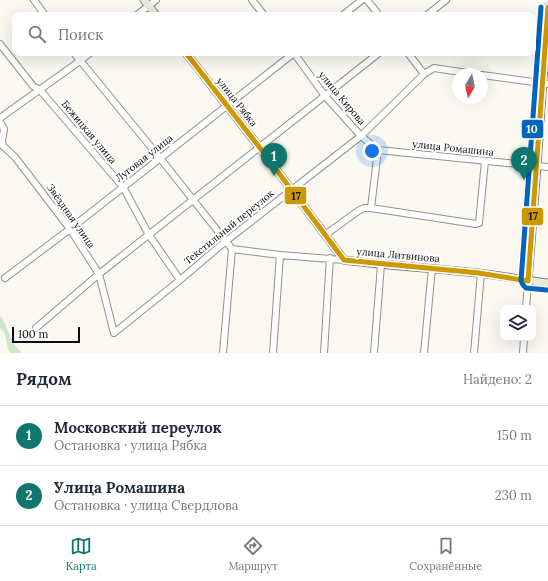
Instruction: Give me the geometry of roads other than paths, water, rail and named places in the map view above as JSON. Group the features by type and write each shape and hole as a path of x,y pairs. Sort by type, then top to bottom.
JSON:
{"main road":[{"path":"146,3 154,12"},
{"path":"528,281 545,84 548,7"},
{"name":"улица Рябка","path":"188,56 344,260"},
{"name":"улица Литвинова","path":"344,260 381,265 481,273 548,283"}],"street":[{"path":"34,0 43,12"},
{"path":"139,12 146,3 156,0"},
{"path":"252,0 262,12"},
{"path":"346,12 362,0"},
{"path":"367,0 377,12"},
{"path":"431,12 446,0"},
{"name":"Бежицкая улица","path":"0,44 33,86 40,90 123,187 149,235 180,280"},
{"path":"76,56 232,249 223,353"},
{"path":"0,118 86,56"},
{"name":"Луговая улица","path":"5,278 70,229 290,56"},
{"name":"улица Кирова","path":"296,56 325,96 361,136"},
{"path":"36,328 99,274 375,56"},
{"path":"410,56 424,74"},
{"name":"Текстильный переулок","path":"114,333 226,241 361,136 424,74 434,68 452,71"},
{"path":"488,76 545,84"},
{"name":"Звёздная улица","path":"0,122 3,146 15,157 70,229 99,274 114,333"},
{"path":"361,136 378,150 371,208"},
{"name":"улица Ромашина","path":"378,150 548,167"},
{"path":"325,235 364,208 479,224 485,161"},
{"name":"улица Литвинова","path":"232,249 280,255 344,260"},
{"path":"273,353 280,255"},
{"path":"324,353 330,258"},
{"path":"374,353 381,265"},
{"path":"424,353 432,268"},
{"path":"474,353 481,273"},
{"path":"526,305 528,281"},
{"path":"523,353 524,341"}],"waterway":[{"path":"0,319 16,353"}],"place":[{"name":"Московский переулок","path":"274,176"},
{"name":"Улица Ромашина","path":"524,180"}]}
